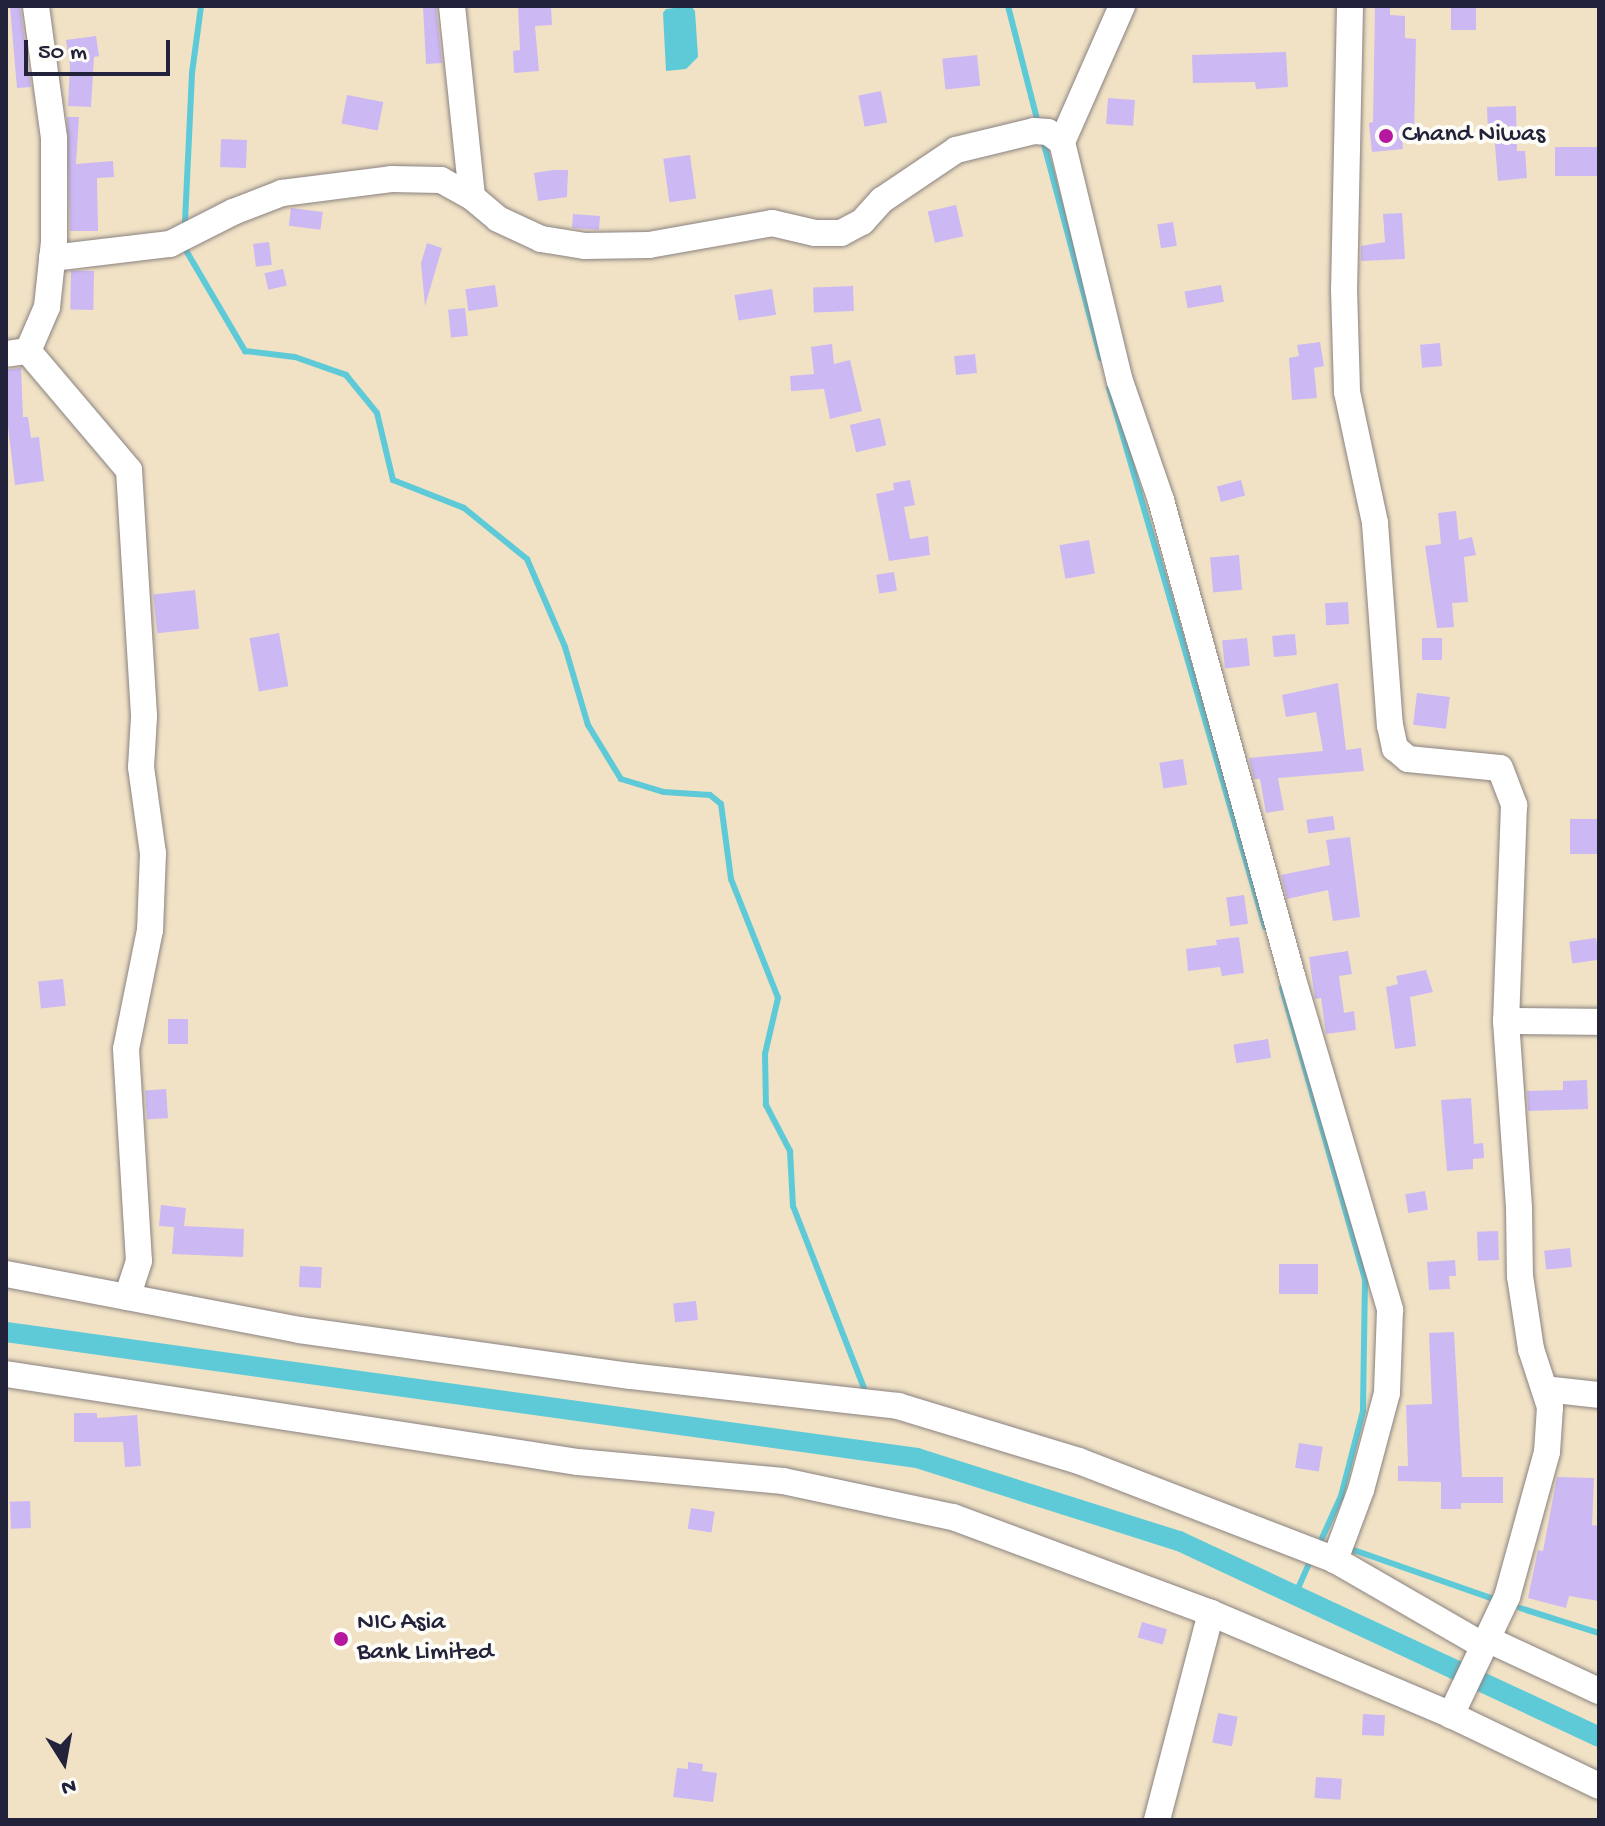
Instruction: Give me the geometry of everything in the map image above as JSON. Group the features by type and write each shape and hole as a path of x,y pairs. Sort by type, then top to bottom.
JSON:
{"street":[{"path":"36,6 54,138 52,258 47,307 17,352 129,470 144,717 141,767 153,853 150,930 126,1049 139,1261 127,1297"},
{"path":"452,6 472,197"},
{"path":"1122,6 1048,135 1120,381 1161,500 1292,976 1390,1310 1387,1393 1361,1490 1335,1560"},
{"path":"1350,6 1344,289 1347,392 1375,523 1390,725 1395,748 1408,759 1500,768 1514,805 1506,1021 1519,1208 1520,1276 1531,1349 1550,1407 1547,1452 1507,1597 1455,1705"},
{"path":"52,258 170,244 233,212 282,193 391,179 441,180 472,197 498,219 541,239 585,246 649,245 772,223 815,233 841,233 862,222 882,200 956,150 1048,135"},
{"path":"1506,1021 1599,1022"},
{"path":"6,1274 299,1330 631,1376 898,1406 1079,1461 1335,1560 1482,1650 1599,1691"},
{"path":"6,1374 578,1462 783,1481 953,1517 1455,1705 1599,1786"},
{"path":"1545,1389 1599,1395"},
{"path":"1157,1820 1211,1613"}],"water":[{"path":"691,6 695,11 698,57 686,69 666,71 663,13 666,9"}],"building":[{"path":"10,6 20,6 31,87 17,88"},
{"path":"423,6 436,6 442,63 426,64"},
{"path":"518,6 551,6 552,25 535,26 539,71 514,73 513,51 520,50"},
{"path":"1375,6 1390,6 1390,15 1405,16 1405,38 1416,39 1414,136 1402,136 1403,149 1372,152 1369,123 1373,122"},
{"path":"1451,6 1476,6 1476,30 1451,30"},
{"path":"96,36 99,56 94,57 91,107 68,106 70,66 66,40"},
{"path":"1286,52 1288,87 1256,89 1255,82 1193,83 1192,55"},
{"path":"977,55 980,86 945,89 942,59"},
{"path":"881,91 887,122 865,127 858,95"},
{"path":"347,95 383,102 378,131 341,123"},
{"path":"1108,98 1135,100 1133,126 1106,124"},
{"path":"1516,106 1517,151 1525,151 1527,178 1498,181 1494,133 1488,133 1487,107"},
{"path":"67,117 79,117 76,164 113,161 114,177 97,178 98,231 70,231"},
{"path":"221,139 247,140 246,168 220,167"},
{"path":"1555,147 1599,147 1599,176 1555,176"},
{"path":"690,155 696,199 669,202 663,159"},
{"path":"568,170 567,197 538,201 534,173"},
{"path":"956,205 963,236 935,243 928,212"},
{"path":"291,208 323,212 321,230 289,226"},
{"path":"1402,213 1405,259 1361,261 1361,246 1385,242 1383,214"},
{"path":"573,214 600,216 599,230 572,228"},
{"path":"1173,222 1177,246 1161,248 1157,225"},
{"path":"269,242 272,265 256,267 253,244"},
{"path":"427,243 442,248 425,306 421,263"},
{"path":"283,269 287,286 268,290 264,273"},
{"path":"71,271 94,271 93,310 70,310"},
{"path":"495,285 498,307 468,311 465,289"},
{"path":"1221,285 1224,302 1188,308 1185,291"},
{"path":"853,286 854,311 814,312 813,287"},
{"path":"772,289 776,315 739,321 734,295"},
{"path":"465,308 468,336 451,338 448,310"},
{"path":"1320,342 1324,366 1314,368 1317,398 1292,400 1289,358 1299,356 1297,345"},
{"path":"1440,343 1442,366 1422,368 1420,345"},
{"path":"832,344 834,364 850,360 862,411 830,419 824,389 791,391 790,376 814,374 811,347"},
{"path":"975,354 977,373 956,375 954,356"},
{"path":"21,368 23,417 28,417 31,438 39,437 44,481 15,485 6,409 6,370"},
{"path":"880,418 886,445 856,452 850,425"},
{"path":"910,480 915,505 904,507 910,539 928,536 930,555 889,561 876,494 894,490 893,483"},
{"path":"1241,480 1245,495 1221,502 1217,486"},
{"path":"1456,511 1459,540 1472,537 1476,555 1464,557 1468,602 1452,603 1454,627 1437,628 1425,546 1441,544 1438,513"},
{"path":"1089,540 1095,573 1065,579 1059,545"},
{"path":"1239,555 1242,590 1213,592 1210,558"},
{"path":"894,572 897,591 879,594 876,575"},
{"path":"195,590 199,629 157,633 153,594"},
{"path":"1348,602 1349,624 1326,625 1325,603"},
{"path":"279,633 288,686 259,691 249,638"},
{"path":"1295,634 1297,655 1274,657 1272,636"},
{"path":"1247,638 1250,666 1225,668 1222,641"},
{"path":"1422,638 1442,638 1442,660 1422,660"},
{"path":"1338,683 1346,750 1361,748 1364,771 1278,778 1284,810 1266,813 1260,779 1254,779 1249,758 1323,751 1316,712 1286,717 1282,695"},
{"path":"1417,693 1450,697 1446,729 1413,725"},
{"path":"1183,759 1187,785 1163,788 1159,763"},
{"path":"1333,816 1335,830 1308,834 1306,820"},
{"path":"1570,819 1599,819 1599,854 1570,854"},
{"path":"1350,837 1360,917 1333,921 1328,890 1287,899 1281,875 1330,865 1326,840"},
{"path":"1244,895 1248,924 1230,926 1226,898"},
{"path":"1239,937 1244,973 1222,976 1220,967 1188,971 1186,949 1217,945 1216,940"},
{"path":"1596,938 1599,960 1572,964 1569,942"},
{"path":"1348,951 1352,974 1339,976 1344,1013 1354,1011 1356,1030 1326,1034 1321,998 1315,999 1309,957"},
{"path":"1426,970 1433,992 1410,997 1416,1046 1395,1049 1386,987 1398,984 1396,976"},
{"path":"63,979 66,1006 41,1008 38,982"},
{"path":"168,1019 188,1019 188,1044 168,1044"},
{"path":"1268,1039 1271,1058 1236,1063 1233,1044"},
{"path":"1587,1080 1588,1109 1528,1111 1527,1091 1563,1090 1563,1081"},
{"path":"166,1089 168,1118 147,1119 145,1090"},
{"path":"1471,1098 1474,1144 1483,1143 1484,1158 1473,1159 1473,1169 1447,1171 1441,1100"},
{"path":"1425,1191 1428,1210 1408,1213 1405,1194"},
{"path":"161,1205 186,1208 184,1226 244,1229 243,1257 172,1254 174,1227 159,1226"},
{"path":"1498,1231 1499,1260 1478,1261 1477,1232"},
{"path":"1570,1248 1572,1267 1546,1270 1544,1251"},
{"path":"1455,1260 1456,1276 1449,1276 1450,1289 1429,1290 1427,1262"},
{"path":"1279,1264 1318,1264 1318,1294 1279,1294"},
{"path":"300,1266 322,1267 321,1288 299,1287"},
{"path":"696,1301 698,1320 675,1322 673,1303"},
{"path":"1454,1332 1462,1477 1503,1477 1503,1503 1461,1503 1461,1509 1441,1509 1441,1482 1398,1481 1398,1466 1408,1466 1406,1405 1432,1404 1429,1333"},
{"path":"74,1413 97,1413 97,1418 137,1415 141,1466 125,1467 123,1442 74,1442"},
{"path":"1299,1443 1323,1447 1319,1471 1295,1468"},
{"path":"1557,1477 1594,1478 1592,1525 1599,1526 1599,1601 1569,1596 1566,1608 1528,1598 1538,1550 1543,1551"},
{"path":"30,1501 31,1528 11,1529 10,1502"},
{"path":"691,1508 715,1512 711,1532 688,1529"},
{"path":"1142,1622 1167,1629 1163,1645 1138,1637"},
{"path":"1218,1713 1238,1717 1232,1746 1212,1742"},
{"path":"1363,1714 1385,1715 1384,1736 1362,1735"},
{"path":"688,1762 703,1764 702,1771 717,1773 713,1802 673,1797 677,1768 688,1769"},
{"path":"1316,1777 1342,1779 1340,1800 1315,1798"}],"waterway":[{"path":"185,222 192,73 201,6"},
{"path":"1008,6 1038,123"},
{"path":"1042,137 1101,358"},
{"path":"184,247 245,351 295,357 346,375 377,413 393,480 464,508 527,559 565,647 588,725 621,779 664,792 710,795 721,804 731,879 778,998 765,1054 766,1105 790,1151 793,1206 864,1388"},
{"path":"1109,388 1265,927"},
{"path":"1282,988 1365,1280 1363,1411 1341,1496 1322,1538"},
{"path":"6,1332 917,1458 1179,1541 1599,1737"},
{"path":"1348,1548 1499,1601"},
{"path":"1295,1595 1310,1562"},
{"path":"1520,1608 1599,1633"}],"place":[{"name":"Chand Niwas","path":"1386,136"},
{"name":"NIC Asia Bank Limited","path":"341,1639"}]}
